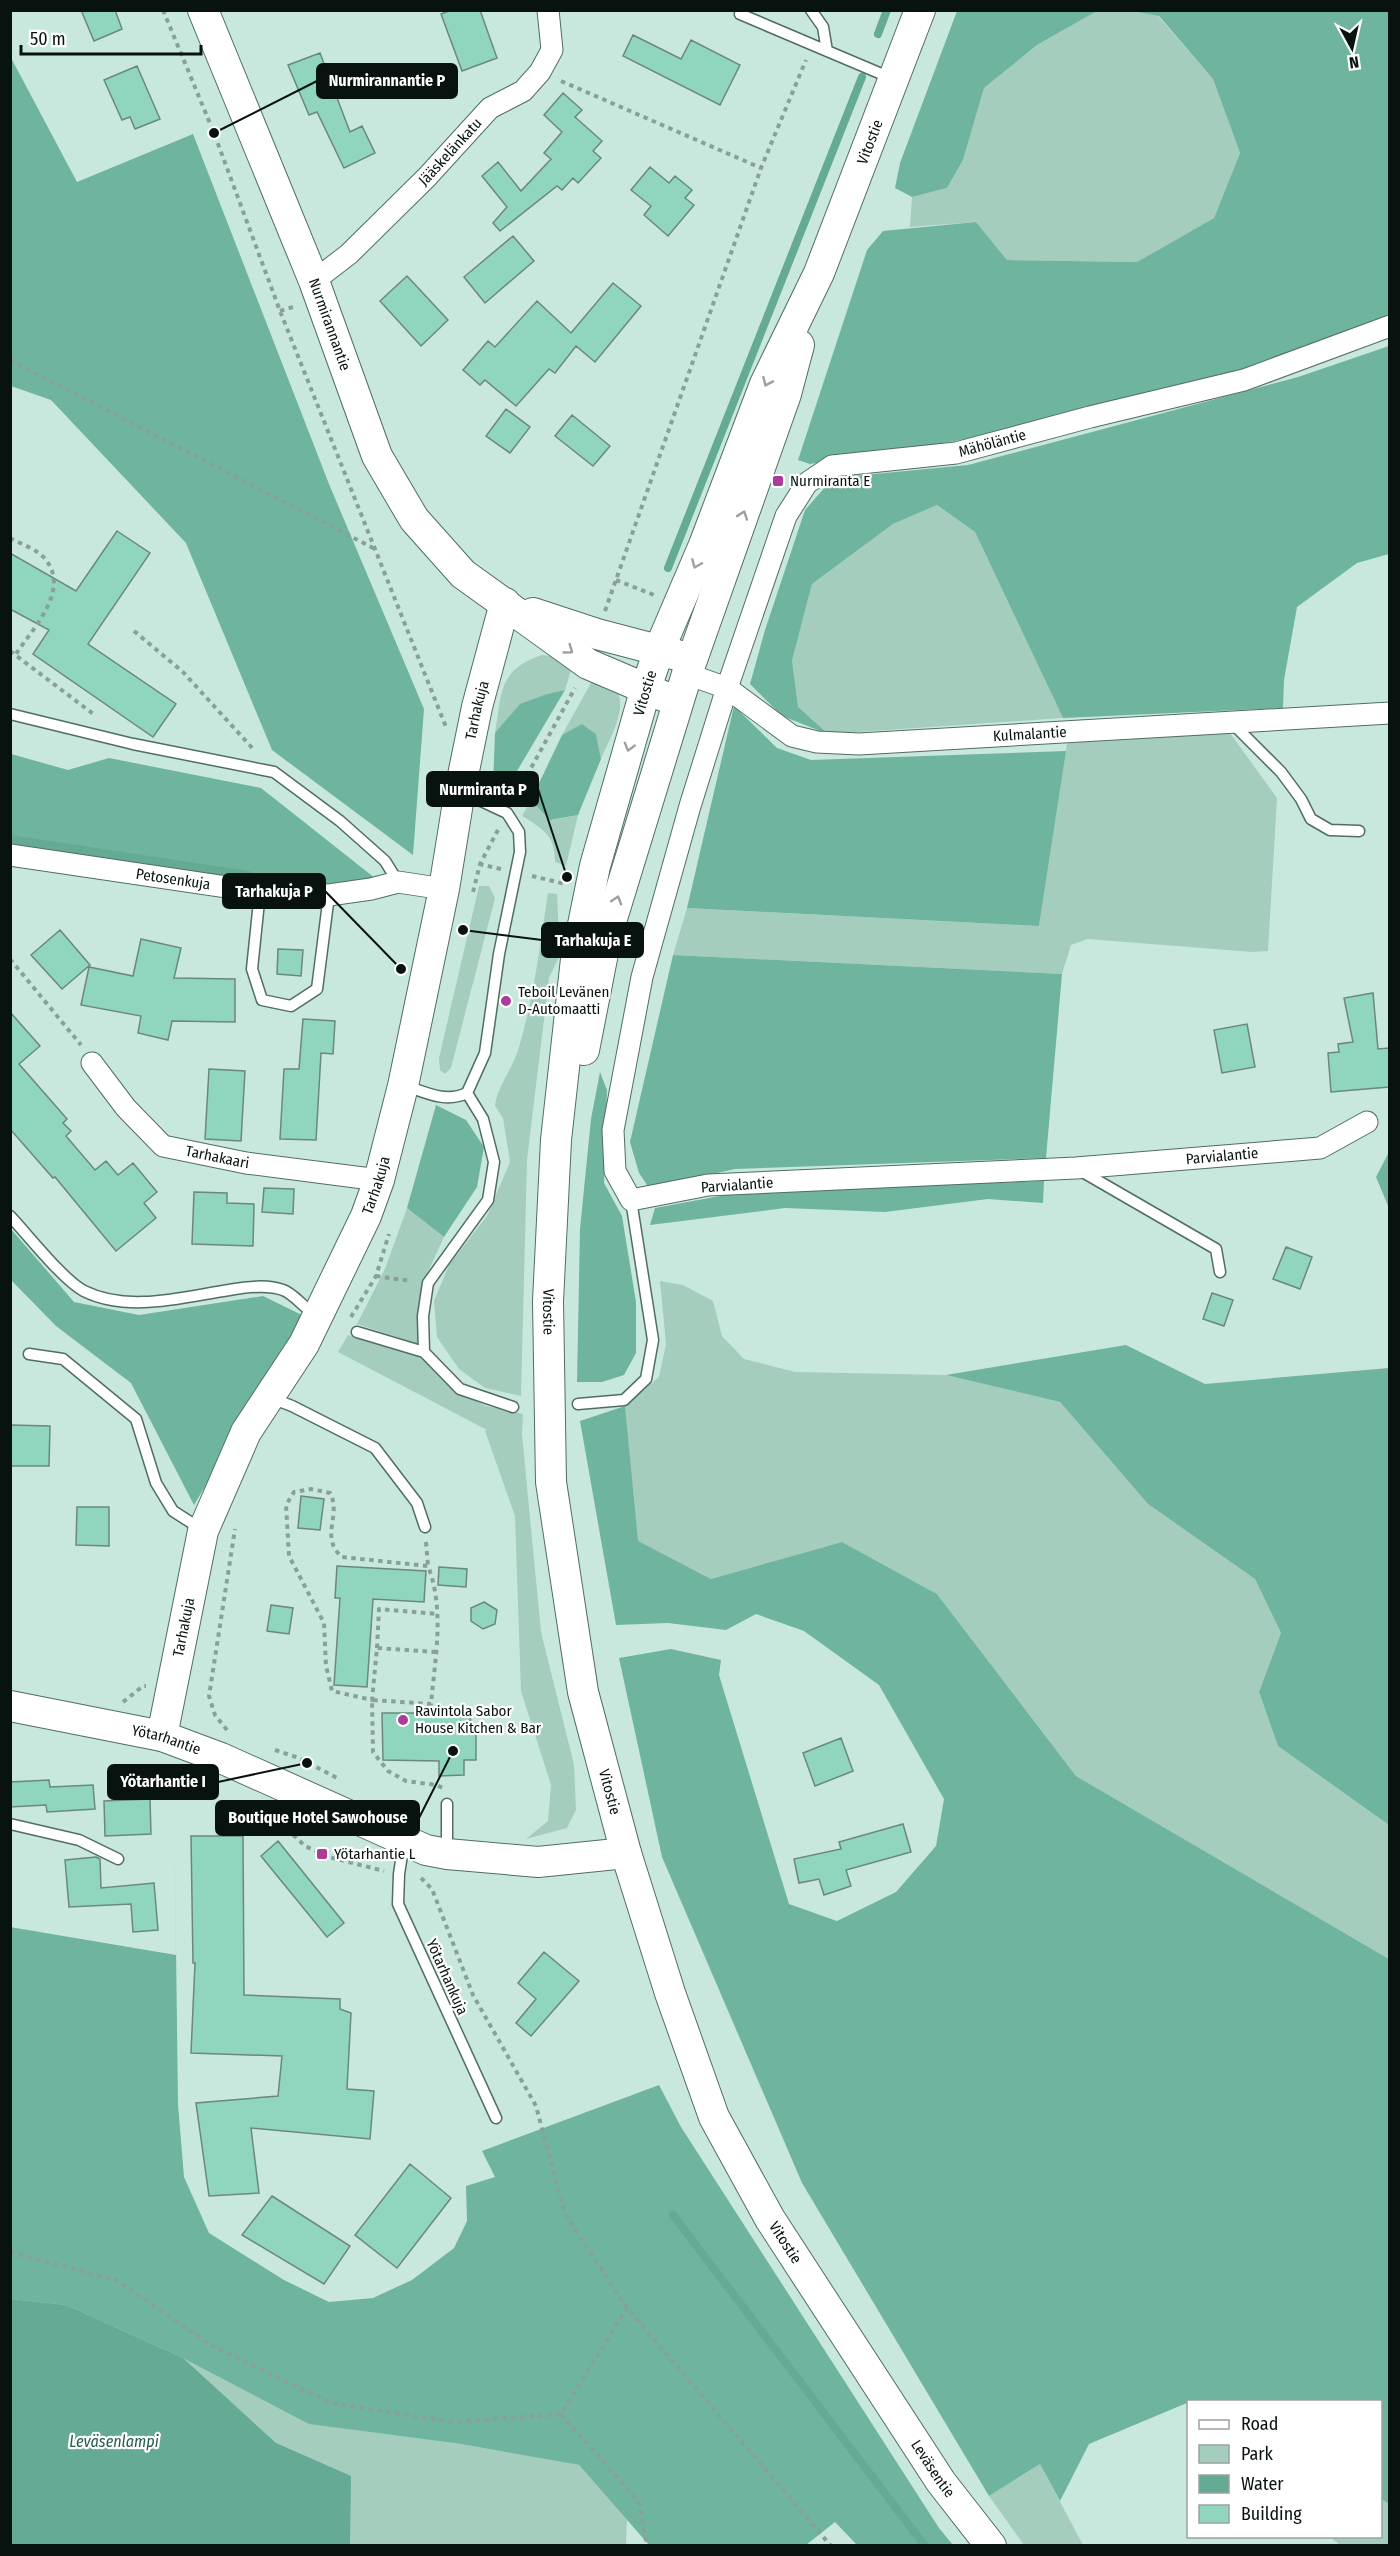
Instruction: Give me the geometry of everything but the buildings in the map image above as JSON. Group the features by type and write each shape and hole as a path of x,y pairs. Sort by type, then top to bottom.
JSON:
{"main road":[{"name":"Nurmirannantie","path":"203,10 314,281 377,456 414,519 463,574 588,664 678,703"},
{"name":"Vitostie","path":"880,2389 770,2219 714,2117 670,1993 626,1853 583,1692 551,1482 548,1301 556,1140 576,959 590,890 646,688 765,384 819,273 920,10"},
{"name":"Vitostie","path":"556,1140 582,1060 606,938 690,666 786,394 819,273"},
{"name":"Nurmirannantie","path":"505,603 597,634 659,650 690,666"},
{"name":"Tarhakuja","path":"162,1736 204,1531 246,1432 304,1344 366,1216 379,1180 455,882 460,790 477,707 505,603"},
{"name":"Yötarhantie","path":"10,1706 162,1736 221,1758 404,1842 447,1854 538,1862 626,1853"},
{"name":"Leväsentie","path":"880,2389 940,2482 991,2546"}],"street":[{"name":"Jääskelänkatu","path":"314,281 349,254 427,177 490,108 523,91 540,72 552,50 548,10"},
{"name":"Mähöläntie","path":"727,688 786,516 807,483 832,466 967,450 1090,417 1244,380 1389,326"},
{"name":"Kulmalantie","path":"690,666 727,688 792,736 817,742 860,744 1389,712"},
{"path":"631,1200 615,1171 612,1130 642,977 690,806 727,688"},
{"name":"Petosenkuja","path":"10,855 260,892 329,895 371,889 398,882 455,882"},
{"name":"Tarhakaari","path":"93,1063 126,1108 163,1146 246,1163 379,1180"},
{"name":"Parvialantie","path":"631,1200 708,1185 1076,1168 1320,1148 1367,1122"}],"lane":[{"path":"812,10 823,27 827,51"},
{"path":"740,14 894,79"},
{"path":"10,714 133,744 274,772 340,821 385,861 398,882"},
{"path":"1230,722 1281,772 1301,799 1311,819 1330,830 1359,831"},
{"path":"403,1086 445,1099 456,1098 467,1093 485,1053 499,954 520,852 519,832 507,813 460,790"},
{"path":"260,892 252,969 262,1000 291,1006 317,989 329,895"},
{"path":"424,1352 423,1316 428,1283 488,1200 494,1162 483,1119 467,1093"},
{"path":"1076,1168 1216,1250 1220,1272"},
{"path":"578,1404 624,1400 646,1379 653,1340 631,1200"},
{"path":"10,1215 70,1282 85,1291 108,1299 151,1302 239,1288 266,1287 285,1290 309,1310"},
{"path":"357,1332 424,1352 460,1389 513,1407"},
{"path":"29,1354 63,1359 136,1419 161,1492 173,1511 204,1531"},
{"path":"269,1397 292,1406 375,1448 417,1503 425,1527"},
{"path":"447,1804 447,1854"},
{"path":"10,1824 79,1840 118,1859"},
{"name":"Yötarhankuja","path":"404,1842 399,1874 398,1904 496,2118"}],"path":[{"path":"163,10 214,133 280,311 447,730"},
{"path":"597,634 761,168 813,45"},
{"path":"540,72 761,168"},
{"path":"10,360 376,550"},
{"path":"10,538 46,558 56,577 53,596 15,654"},
{"path":"134,631 183,672 274,772"},
{"path":"10,651 97,716"},
{"path":"455,882 480,864 588,664"},
{"path":"455,882 480,864"},
{"path":"516,873 590,890"},
{"path":"10,959 74,1034 93,1063"},
{"path":"347,1324 376,1276 392,1223"},
{"path":"376,1276 428,1283"},
{"path":"425,1527 428,1566 438,1601 431,1704 372,1700 332,1691 326,1666 324,1623 289,1556 286,1505 294,1492 311,1489 330,1492 335,1501 330,1539 335,1551 342,1557 428,1566"},
{"path":"221,1758 232,1736 215,1715 209,1696 234,1531 238,1521"},
{"path":"438,1614 379,1610 372,1700 373,1752 388,1771 406,1781 436,1785 447,1790 447,1804"},
{"path":"377,1648 436,1652"},
{"path":"115,1701 123,1702 143,1686 173,1688 209,1696"},
{"path":"260,1803 305,1846 329,1857 422,1878 432,1889 473,1995 536,2106 565,2214 627,2308 831,2546"},
{"path":"10,2252 116,2280 214,2347 331,2403 453,2422 561,2414"},
{"path":"561,2414 627,2308"},
{"path":"561,2414 639,2502 647,2546"}],"green space":[{"path":"1097,11 1131,11 1158,16 1213,79 1240,153 1214,218 1137,262 1007,260 976,222 910,227 912,197 947,188 963,160 984,88 1037,45"},
{"path":"937,505 975,532 1063,718 828,734 797,707 792,661 812,584 893,524"},
{"path":"542,655 559,657 573,663 565,690 547,694 495,733 501,694 510,675 528,661"},
{"path":"604,680 614,687 619,695 620,705 619,716 601,759 596,734 583,725 562,735 591,683"},
{"path":"1230,733 1277,798 1268,951 1252,952 1088,939 1071,945 1062,974 673,955 687,908 1039,926 1067,743"},
{"path":"531,800 553,820 578,815 566,866 555,862 553,845 546,834 522,816"},
{"path":"479,886 489,886 495,898 451,1068 445,1074 440,1070 439,1058"},
{"path":"548,893 557,894 560,955 549,978 527,1160 521,1396 485,1388 459,1369 437,1337 434,1301 449,1265 487,1216 510,1162 503,1118 495,1106 499,1091 517,1054 529,1009"},
{"path":"407,1208 444,1237 421,1287 418,1344 357,1324 385,1269"},
{"path":"660,1281 683,1285 713,1301 722,1336 744,1359 795,1372 946,1375 1060,1402 1148,1504 1255,1579 1281,1633 1259,1692 1278,1746 1389,1825 1389,1959 1076,1776 937,1594 842,1542 711,1579 637,1541 625,1406 659,1377 666,1344"},
{"path":"348,1335 423,1357 458,1393 486,1406 523,1414 522,1434 541,1632 574,1765 576,1810 567,1828 526,1839 548,1821 551,1785 521,1691 515,1516 485,1431 487,1430 338,1352"},
{"name":"Leväsenlampi","path":"11,2299 66,2305 183,2358 455,2443 579,2465 627,2520 626,2545 11,2545"},
{"path":"1040,2464 1083,2545 1024,2545 989,2496"},
{"path":"1382,2500 1389,2504 1389,2545 1340,2545 1331,2538 1382,2538"}],"shaded area":[{"path":"957,11 1097,11 1037,45 984,88 963,160 947,188 912,197 895,188 900,163"},
{"path":"1131,11 1389,11 1389,316 1244,372 961,440 810,464 798,460 867,250 883,231 976,222 1007,260 1137,262 1214,218 1240,153 1213,79 1159,16"},
{"path":"10,56 77,182 193,134 329,484 424,709 413,855 272,750 186,543 51,400 11,386"},
{"path":"1389,346 1389,554 1357,563 1297,607 1284,680 1283,708 1063,718 975,532 937,505 893,524 812,584 792,661 798,707 828,734 782,716 750,684 765,630 805,510 833,478 968,465 1298,377"},
{"path":"565,690 504,793 493,786 495,733 520,704"},
{"path":"734,706 777,748 811,760 1066,751 1039,926 687,908"},
{"path":"582,724 596,734 601,759 578,815 550,820 531,800 562,735"},
{"path":"11,754 68,770 109,758 261,788 385,886 268,887 11,850"},
{"path":"673,955 1062,974 1046,1158 735,1169 649,1188 639,1173 630,1142"},
{"path":"600,1072 607,1090 604,1183 622,1216 636,1302 636,1353 624,1375 602,1382 577,1382 580,1229 591,1119"},
{"path":"436,1105 466,1120 484,1147 477,1187 444,1237 407,1208"},
{"path":"1389,1152 1389,1208 1376,1177"},
{"path":"1044,1181 1043,1203 988,1199 885,1212 785,1208 650,1225 655,1208 747,1191"},
{"path":"10,1228 74,1302 139,1315 263,1296 306,1317 194,1505 131,1383 56,1326 11,1280"},
{"path":"1126,1345 1205,1384 1389,1368 1389,1825 1278,1746 1259,1692 1281,1633 1255,1579 1148,1504 1060,1402 946,1375"},
{"path":"625,1406 638,1541 711,1579 842,1542 937,1594 1076,1776 1389,1959 1389,2504 1382,2500 1382,2400 1187,2400 1187,2403 1089,2444 1060,2501 1040,2464 989,2496 802,2183 662,1857 619,1658 671,1649 721,1660 719,1675 789,1904 837,1921 896,1892 936,1846 944,1799 879,1685 804,1631 756,1614 726,1630 668,1623 616,1625 580,1421"},
{"path":"174,1789 178,2104 184,2177 209,2233 284,2280 329,2302 373,2298 412,2280 454,2248 467,2221 466,2186 495,2177 482,2151 659,2085 681,2127 939,2528 953,2545 857,2545 835,2522 806,2545 649,2545 579,2465 455,2443 309,2424 183,2358 66,2305 11,2299 10,1927 176,1955"}],"water":[{"name":"Leväsenlampi","path":"11,2299 66,2305 183,2358 276,2443 351,2476 350,2545 11,2545"}],"waterway":[{"path":"878,34 887,10"},
{"path":"668,568 862,77"},
{"path":"10,839 248,875"},
{"path":"673,2215 925,2546"}],"place":[{"name":"Nurmirannantie P","path":"214,133"},
{"name":"Nurmiranta E","path":"778,481"},
{"name":"Nurmiranta P","path":"567,877"},
{"name":"Tarhakuja E","path":"463,930"},
{"name":"Tarhakuja P","path":"401,969"},
{"name":"Teboil Levänen D-Automaatti","path":"506,1001"},
{"name":"Ravintola Sabor House Kitchen & Bar","path":"403,1720"},
{"name":"Boutique Hotel Sawohouse","path":"453,1751"},
{"name":"Yötarhantie I","path":"307,1763"},
{"name":"Yötarhantie L","path":"322,1854"}]}
